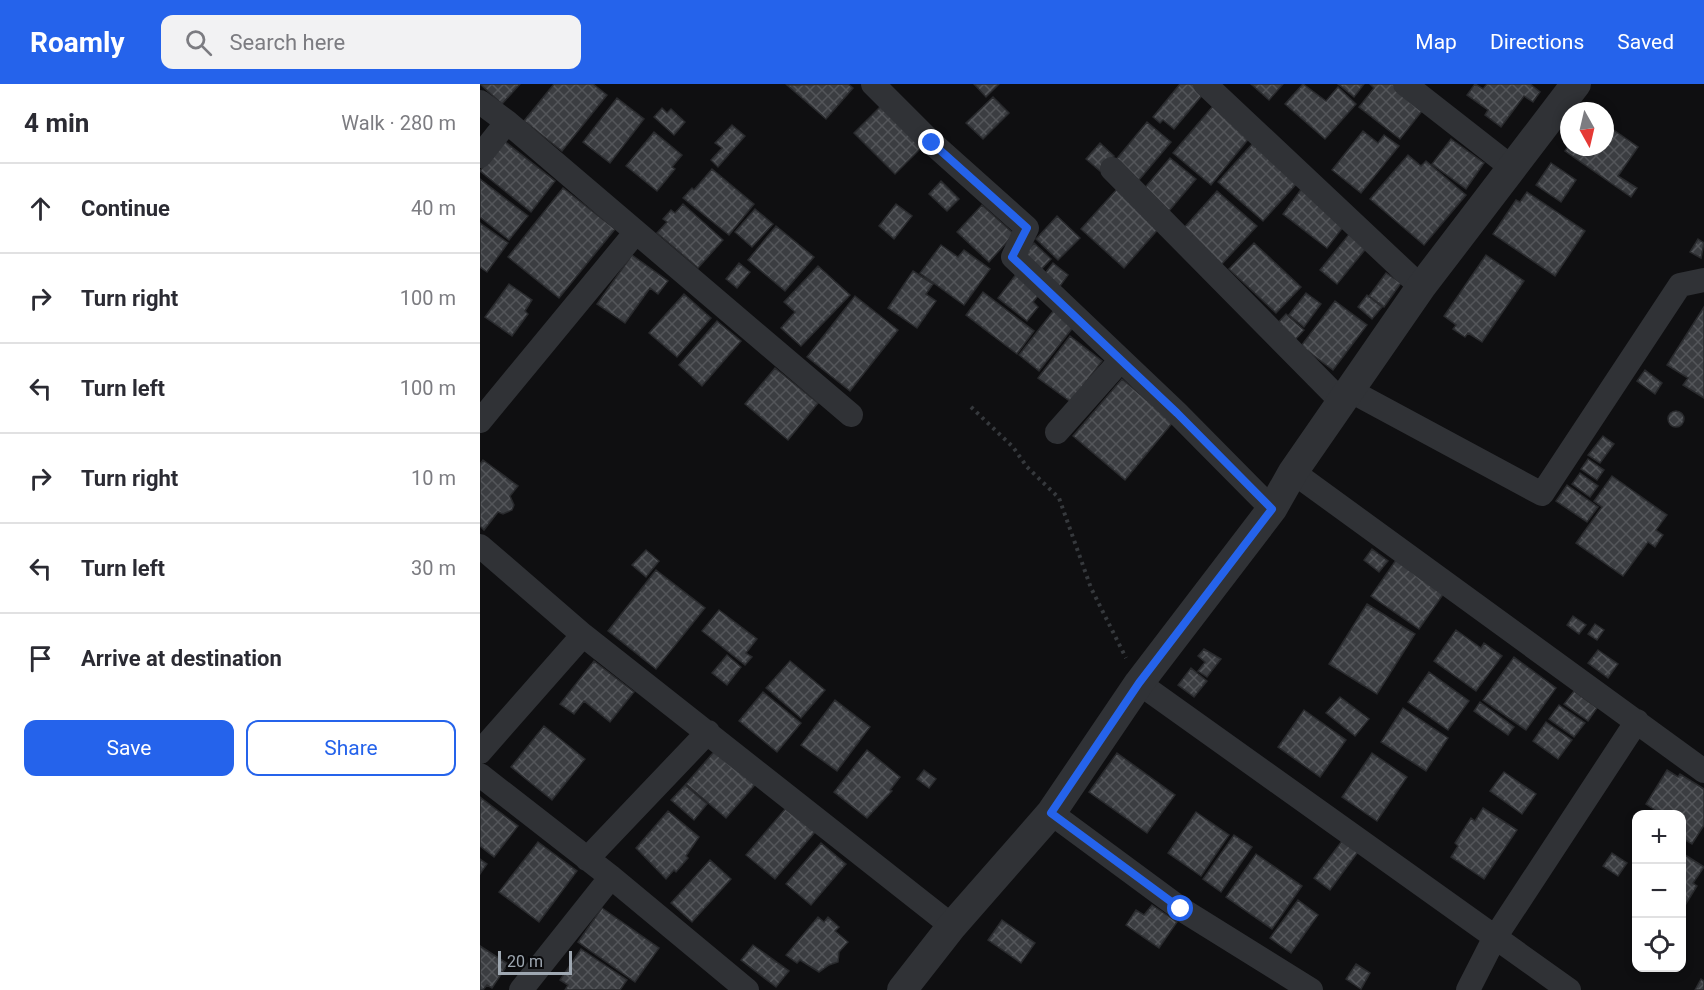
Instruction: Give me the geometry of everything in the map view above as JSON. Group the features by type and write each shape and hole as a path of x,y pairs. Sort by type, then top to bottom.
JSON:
{"street":[{"path":"873,84 932,143 1027,228 1012,257 1177,413 1272,509"},
{"path":"1205,84 1421,287"},
{"path":"1405,84 1511,167"},
{"path":"902,990 952,926 1051,813 1139,683 1272,509 1293,472 1421,287 1576,84"},
{"path":"480,102 507,122 851,415"},
{"path":"480,156 507,122"},
{"path":"1112,169 1346,396 1542,494 1680,285 1704,280"},
{"path":"480,421 636,232"},
{"path":"1057,432 1120,361"},
{"path":"1293,472 1704,771"},
{"path":"480,546 583,635 952,926"},
{"path":"480,752 583,635"},
{"path":"1139,683 1494,939 1569,990"},
{"path":"1468,990 1494,939 1637,721"},
{"path":"588,859 708,732"},
{"path":"480,775 611,877 747,990"},
{"path":"1051,813 1181,909 1311,990"},
{"path":"521,990 611,877"}],"path":[{"path":"970,407 1013,447 1027,467 1059,498 1091,588 1139,683"}],"building":[{"path":"480,84 520,84 502,104"},
{"path":"554,84 593,84 607,95 562,151 524,121"},
{"path":"848,84 853,88 826,119 787,85"},
{"path":"974,84 999,84 986,97"},
{"path":"1180,84 1193,84 1204,93 1174,129 1163,120 1160,123 1153,117"},
{"path":"1251,84 1283,84 1269,100"},
{"path":"1303,84 1326,101 1338,87 1356,104 1325,139 1285,104"},
{"path":"1338,84 1364,84 1354,97"},
{"path":"1370,84 1398,84 1426,106 1400,139 1359,107 1374,88"},
{"path":"1475,84 1483,89 1487,84 1530,84 1540,92 1533,102 1524,96 1501,127 1485,115 1488,110 1467,95"},
{"path":"993,97 1009,113 983,139 966,123"},
{"path":"617,98 644,119 610,163 583,142"},
{"path":"882,105 923,146 895,174 854,133"},
{"path":"1213,106 1250,137 1211,185 1173,153"},
{"path":"662,108 667,113 671,109 685,122 674,135 654,117"},
{"path":"1147,122 1171,142 1139,180 1115,161"},
{"path":"732,125 745,136 718,167 711,160 722,148 715,143"},
{"path":"1614,130 1638,147 1618,176 1637,188 1631,197 1572,156 1614,156"},
{"path":"1363,131 1378,143 1384,135 1399,146 1361,193 1332,170"},
{"path":"654,132 682,155 672,167 675,169 657,191 626,166"},
{"path":"1451,139 1484,163 1466,189 1432,164"},
{"path":"503,140 555,181 531,212 480,171"},
{"path":"1254,142 1299,181 1263,221 1218,182"},
{"path":"1100,143 1114,156 1100,171 1086,159"},
{"path":"1408,155 1421,166 1426,161 1466,195 1424,245 1370,199"},
{"path":"1170,158 1196,179 1169,211 1143,190"},
{"path":"1551,163 1576,180 1561,202 1536,185"},
{"path":"712,169 754,204 729,235 683,198 692,188 694,190"},
{"path":"480,179 528,216 509,240 480,217"},
{"path":"941,181 959,199 947,211 929,194"},
{"path":"563,188 615,229 559,298 508,257"},
{"path":"1118,188 1161,226 1124,268 1081,229"},
{"path":"1302,188 1347,222 1327,248 1283,214"},
{"path":"1217,191 1257,226 1221,265 1182,230"},
{"path":"1527,192 1585,231 1555,276 1493,234 1516,200 1520,202"},
{"path":"683,204 723,240 698,268 657,233 667,222 663,219 671,210 675,213"},
{"path":"896,204 912,216 894,239 879,226"},
{"path":"982,205 1014,234 989,262 957,232"},
{"path":"755,209 773,224 752,247 735,232"},
{"path":"1057,216 1080,238 1058,260 1036,239"},
{"path":"480,223 508,243 487,272 480,267"},
{"path":"776,226 814,257 785,291 748,260"},
{"path":"1351,232 1368,246 1337,284 1320,270"},
{"path":"1698,239 1704,243 1701,258 1690,252"},
{"path":"1034,243 1051,259 1038,273 1021,257"},
{"path":"1254,243 1301,287 1276,313 1229,269"},
{"path":"941,245 958,257 964,250 990,269 964,305 920,273"},
{"path":"632,255 668,281 658,294 650,288 625,323 597,304"},
{"path":"1486,255 1524,281 1482,342 1468,333 1465,337 1453,329 1456,325 1444,316"},
{"path":"739,263 750,272 737,288 726,279"},
{"path":"1053,263 1068,275 1058,289 1042,277"},
{"path":"818,266 850,295 801,346 781,328 795,312 784,302"},
{"path":"913,271 933,284 926,294 936,301 917,328 888,308"},
{"path":"1017,273 1042,291 1033,302 1038,307 1027,321 998,298"},
{"path":"1386,273 1401,283 1384,307 1369,296"},
{"path":"509,284 532,300 525,311 528,314 512,336 485,317"},
{"path":"983,292 1034,331 1017,354 966,315"},
{"path":"1306,293 1321,304 1304,327 1289,315"},
{"path":"684,294 711,318 677,357 649,333"},
{"path":"1367,295 1382,307 1372,319 1358,307"},
{"path":"855,296 898,330 850,391 807,357"},
{"path":"1335,301 1367,325 1333,370 1301,346"},
{"path":"1704,307 1704,398 1683,385 1688,378 1667,365"},
{"path":"1054,310 1074,326 1039,371 1019,355"},
{"path":"1286,314 1304,330 1293,342 1275,326"},
{"path":"717,321 741,341 702,386 679,365"},
{"path":"1070,336 1102,361 1071,402 1038,378"},
{"path":"775,368 818,403 788,440 745,404"},
{"path":"1645,370 1662,383 1655,394 1637,381"},
{"path":"1122,379 1173,422 1125,480 1073,436"},
{"path":"1676,411 1682,413 1684,419 1682,425 1676,427 1670,425 1668,419 1670,413"},
{"path":"1603,436 1614,444 1600,463 1588,455"},
{"path":"1588,459 1604,470 1597,480 1581,469"},
{"path":"483,460 518,486 510,496 514,505 512,510 503,514 498,512 484,530 480,526 480,464"},
{"path":"1580,473 1598,486 1590,497 1572,484"},
{"path":"1612,476 1667,515 1656,530 1663,535 1655,547 1648,542 1623,576 1576,543 1602,507 1594,501"},
{"path":"1567,485 1598,507 1587,522 1556,501"},
{"path":"1372,549 1388,561 1379,572 1364,560"},
{"path":"646,550 659,561 646,577 632,565"},
{"path":"1396,560 1444,593 1419,629 1371,596"},
{"path":"656,570 705,608 656,669 608,631"},
{"path":"1367,604 1415,634 1377,694 1329,664"},
{"path":"719,610 757,639 746,653 752,657 745,665 702,631"},
{"path":"1573,616 1586,625 1579,634 1567,625"},
{"path":"1595,624 1604,630 1597,640 1588,634"},
{"path":"1456,630 1481,648 1484,643 1502,656 1476,691 1434,661"},
{"path":"1204,649 1221,659 1207,677 1198,671 1205,662 1198,656"},
{"path":"1598,650 1618,664 1608,678 1588,663"},
{"path":"727,655 741,667 727,685 712,673"},
{"path":"1514,657 1556,688 1526,730 1483,700"},
{"path":"594,661 634,692 610,722 584,701 574,714 560,704"},
{"path":"790,661 825,690 801,718 766,688"},
{"path":"1191,668 1207,681 1194,697 1178,685"},
{"path":"1429,672 1469,701 1448,730 1408,702"},
{"path":"1574,691 1597,708 1588,721 1564,704"},
{"path":"763,692 801,723 777,752 739,721"},
{"path":"1340,697 1369,719 1355,736 1326,713"},
{"path":"835,700 870,727 837,771 801,745"},
{"path":"1480,702 1514,727 1508,735 1474,711"},
{"path":"1559,705 1585,723 1574,737 1549,719"},
{"path":"1403,708 1448,738 1426,771 1381,742"},
{"path":"1304,710 1346,740 1320,777 1278,747"},
{"path":"1546,722 1572,740 1558,759 1533,741"},
{"path":"544,726 585,759 552,800 511,767"},
{"path":"719,746 759,780 726,818 686,784"},
{"path":"867,750 900,777 890,790 892,791 867,818 834,792"},
{"path":"1117,753 1175,795 1147,833 1089,792"},
{"path":"1372,753 1407,777 1377,821 1342,797"},
{"path":"924,770 936,779 929,788 917,779"},
{"path":"1667,770 1678,777 1680,774 1704,789 1704,825 1692,844 1686,840 1686,810 1655,810 1646,804"},
{"path":"1504,772 1536,794 1522,814 1490,791"},
{"path":"685,785 707,804 694,820 671,800"},
{"path":"480,797 518,826 494,857 480,846"},
{"path":"792,801 821,825 775,879 746,855"},
{"path":"1483,808 1517,830 1484,879 1451,857 1458,846 1455,843 1471,818 1475,821"},
{"path":"668,811 699,837 686,856 688,858 676,872 674,870 666,879 636,848"},
{"path":"1196,812 1229,835 1201,876 1168,853"},
{"path":"1234,835 1252,847 1221,892 1203,879"},
{"path":"1342,841 1358,852 1330,890 1314,878"},
{"path":"538,842 577,871 539,922 499,892"},
{"path":"821,843 846,864 811,905 786,884"},
{"path":"1612,853 1627,863 1618,876 1603,866"},
{"path":"1256,854 1302,886 1272,929 1226,897"},
{"path":"1686,856 1704,867 1693,883 1697,886 1686,904"},
{"path":"480,859 487,864 480,874"},
{"path":"710,860 731,879 692,922 671,903"},
{"path":"1298,900 1318,915 1291,953 1270,938"},
{"path":"1152,905 1177,922 1159,948 1126,925 1136,910 1144,915"},
{"path":"602,908 659,948 635,982 578,942"},
{"path":"818,917 824,922 828,917 839,927 835,931 848,942 839,952 838,962 819,972 800,960 797,963 786,955"},
{"path":"1002,920 1035,943 1021,963 988,940"},
{"path":"753,945 789,971 776,987 741,960"},
{"path":"480,946 508,964 492,988 487,985 483,990 480,990"},
{"path":"581,949 627,980 620,990 565,990 568,985 560,980"},
{"path":"1356,964 1370,973 1361,989 1346,979"},
{"path":"1701,979 1704,981 1704,990 1695,990"}],"route":[{"path":"932,143 1027,228 1012,257 1177,413 1272,509 1139,683 1051,813 1181,909"}]}
